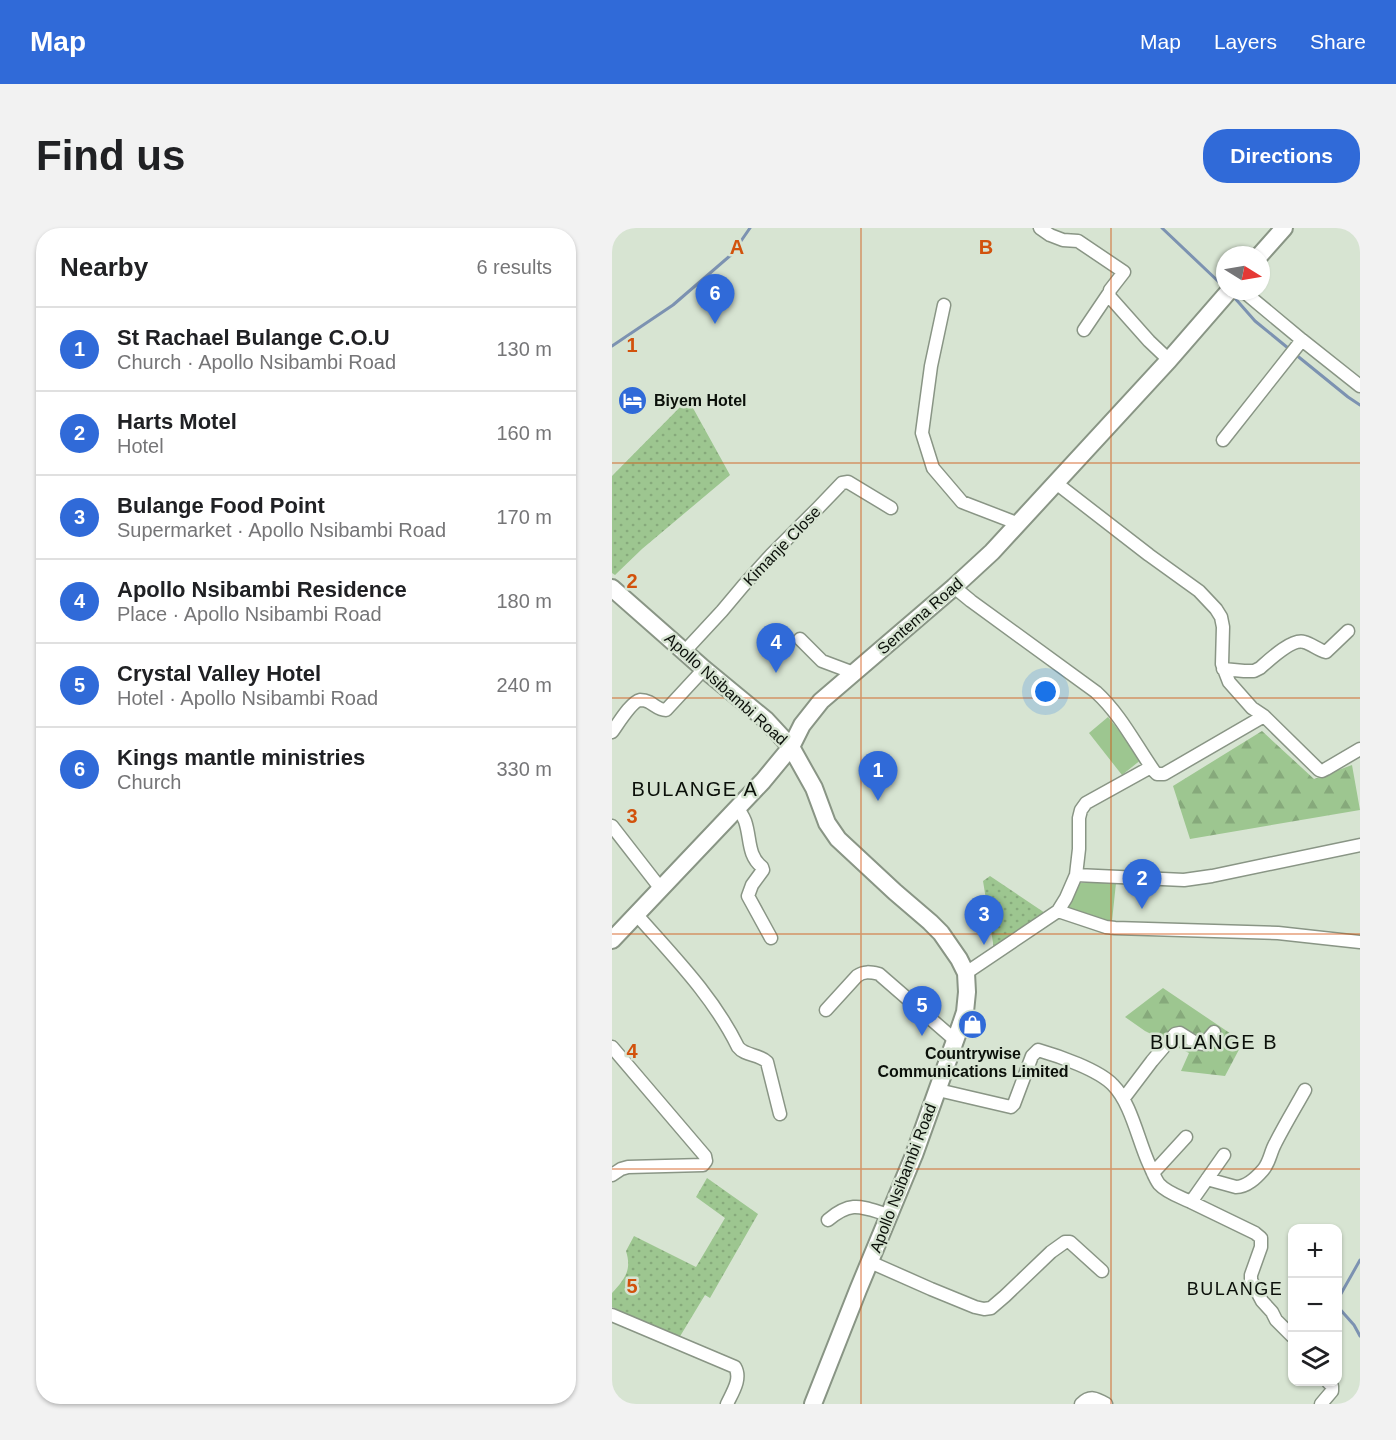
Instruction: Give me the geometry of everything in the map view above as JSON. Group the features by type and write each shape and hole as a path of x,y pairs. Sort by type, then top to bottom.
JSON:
{"street":[{"path":"1040,228 1063,240 1078,242 1124,272 1084,330"},
{"path":"1268,246 1284,228"},
{"path":"1108,293 1140,332 1168,360"},
{"name":"Sentema Road","path":"613,936 661,889 763,781 791,747 810,713 835,688 992,552 1221,300"},
{"path":"1254,300 1360,386"},
{"path":"944,305 931,366 922,433 933,468 962,502 1019,524"},
{"path":"1223,440 1302,340"},
{"name":"Kimanje Close","path":"684,652 771,555 842,483 848,482 891,507"},
{"path":"1056,483 1199,591 1216,609 1223,627 1223,669 1229,682 1252,708 1264,716 1320,770 1326,769 1360,749"},
{"path":"954,586 971,601 1096,692 1135,740 1157,774 1164,774 1264,716"},
{"name":"Apollo Nsibambi Road","path":"612,588 766,720 791,747 814,788 827,823 838,839 941,933 966,973 966,1002 961,1024 938,1090 813,1404"},
{"path":"1223,669 1244,671 1260,668 1295,642 1304,642 1326,652 1348,631"},
{"path":"800,639 822,661 854,673"},
{"path":"612,732 620,719 638,701 642,700 660,710 666,710 704,669"},
{"path":"966,973 1058,911 1076,875 1081,810 1086,803 1151,767"},
{"path":"738,808 745,819 751,853 763,870 752,885 748,896 771,938"},
{"path":"612,826 661,889"},
{"path":"1076,875 1184,880 1360,845"},
{"path":"1058,911 1115,928 1278,933 1360,942"},
{"path":"636,914 693,978 716,1008 742,1052 767,1062 780,1114"},
{"path":"826,1010 856,976 870,972 879,974 955,1040"},
{"path":"1124,1098 1175,1034 1180,1033 1196,1043 1204,1044 1214,1032"},
{"path":"612,1047 706,1158 703,1165 628,1167 612,1175"},
{"path":"938,1090 1011,1107 1032,1056 1038,1050 1099,1075 1112,1084 1124,1098 1159,1184 1167,1191 1261,1238 1261,1247 1251,1280 1262,1301 1276,1320 1289,1332"},
{"path":"1208,1179 1236,1187 1250,1183 1264,1170 1274,1146 1305,1090"},
{"path":"1153,1173 1186,1137"},
{"path":"1191,1202 1224,1155"},
{"path":"828,1220 838,1212 853,1206 889,1215"},
{"path":"870,1262 984,1309 991,1308 1051,1252 1065,1242 1070,1242 1102,1271"},
{"path":"612,1315 735,1367 738,1372 737,1377 727,1404"},
{"path":"1321,1404 1332,1391 1332,1386"},
{"path":"1081,1404 1091,1397 1106,1404"}],"green space":[{"path":"688,399 730,475 642,549 615,575 612,573 612,476"},
{"path":"1108,717 1142,759 1122,775 1089,733"},
{"path":"1262,731 1314,779 1352,765 1360,810 1190,839 1173,786"},
{"path":"990,876 1045,913 994,949 983,881"},
{"path":"1080,883 1116,883 1112,921 1100,921 1065,911"},
{"path":"1163,988 1243,1042 1225,1076 1181,1071 1189,1053 1145,1031 1125,1017"},
{"path":"707,1178 758,1214 710,1298 705,1295 679,1338 612,1307 612,1293 621,1283 628,1269 626,1251 634,1236 696,1267 725,1218 696,1197"}],"waterway":[{"path":"612,346 673,305 732,254 750,228"},
{"path":"1162,228 1216,279"},
{"path":"1237,300 1255,321 1288,348"},
{"path":"1295,354 1360,405"},
{"path":"1342,1292 1360,1260"},
{"path":"1342,1312 1360,1336"}],"place":[{"name":"Kings mantle ministries","path":"715,324"},
{"name":"Biyem Hotel","path":"633,400"},
{"name":"Apollo Nsibambi Residence","path":"776,673"},
{"name":"St Rachael Bulange C.O.U","path":"878,801"},
{"name":"Harts Motel","path":"1142,909"},
{"name":"Bulange Food Point","path":"984,945"},
{"name":"Countrywise Communications Limited","path":"973,1025"},
{"name":"Crystal Valley Hotel","path":"922,1036"}],"district":[{"name":"BULANGE A","path":"695,789"},
{"name":"BULANGE B","path":"1214,1042"},
{"name":"BULANGE","path":"1235,1289"}]}
